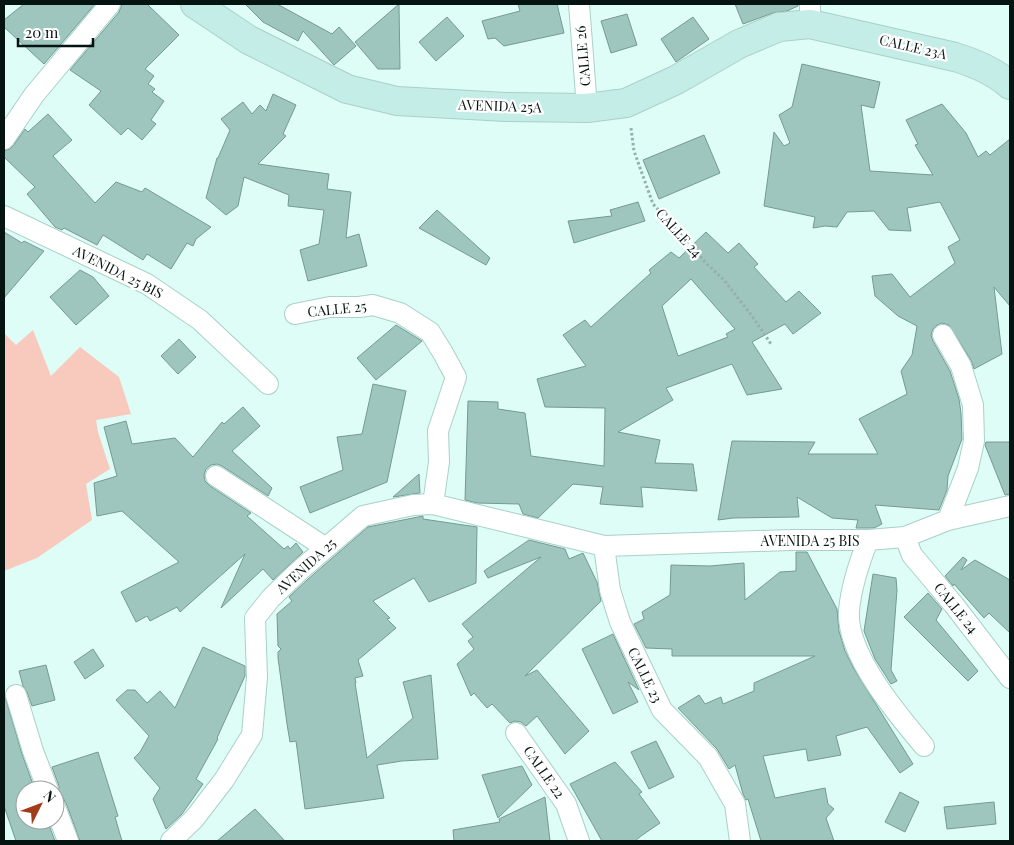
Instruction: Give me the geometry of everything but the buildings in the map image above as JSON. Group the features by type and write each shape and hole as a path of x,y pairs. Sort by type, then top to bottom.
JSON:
{"main road":[{"name":"AVENIDA 25A","path":"195,4 249,40 347,90 397,101 506,107 587,108 626,103 676,80 739,44 810,14"},
{"name":"CALLE 23A","path":"810,14 978,64 1003,78 1010,85"}],"street":[{"path":"4,139 34,95 110,4"},
{"name":"CALLE 26","path":"579,4 587,108"},
{"name":"AVENIDA 25 BIS","path":"4,216 146,284 200,320 268,384"},
{"name":"CALLE 25","path":"295,314 330,307 374,305 400,313 430,332 444,353 456,377 438,431 439,462 433,504"},
{"path":"943,335 961,366 973,405 974,441 968,468 948,520"},
{"path":"216,476 326,548"},
{"name":"AVENIDA 25","path":"171,841 194,819 218,788 252,735 257,677 256,618 271,598 363,516 413,505 433,504 604,546"},
{"name":"AVENIDA 25 BIS","path":"604,546 791,540 868,540 905,537 948,520 1010,506"},
{"name":"CALLE 24","path":"905,537 912,555 954,605 1010,678"},
{"path":"868,540 856,570 849,612 853,638 865,665 892,708 924,746"},
{"name":"CALLE 23","path":"604,546 610,590 620,622 662,710 708,757 735,804 740,841"},
{"path":"16,695 44,780"},
{"name":"CALLE 22","path":"516,733 566,804 579,841"}],"path":[{"name":"CALLE 24","path":"626,103 634,151 653,204 724,280 771,344"}],"shaded area":[{"path":"33,330 51,376 80,347 119,377 131,414 96,420 110,469 86,484 92,520 37,558 4,571 4,333 16,345"}]}
